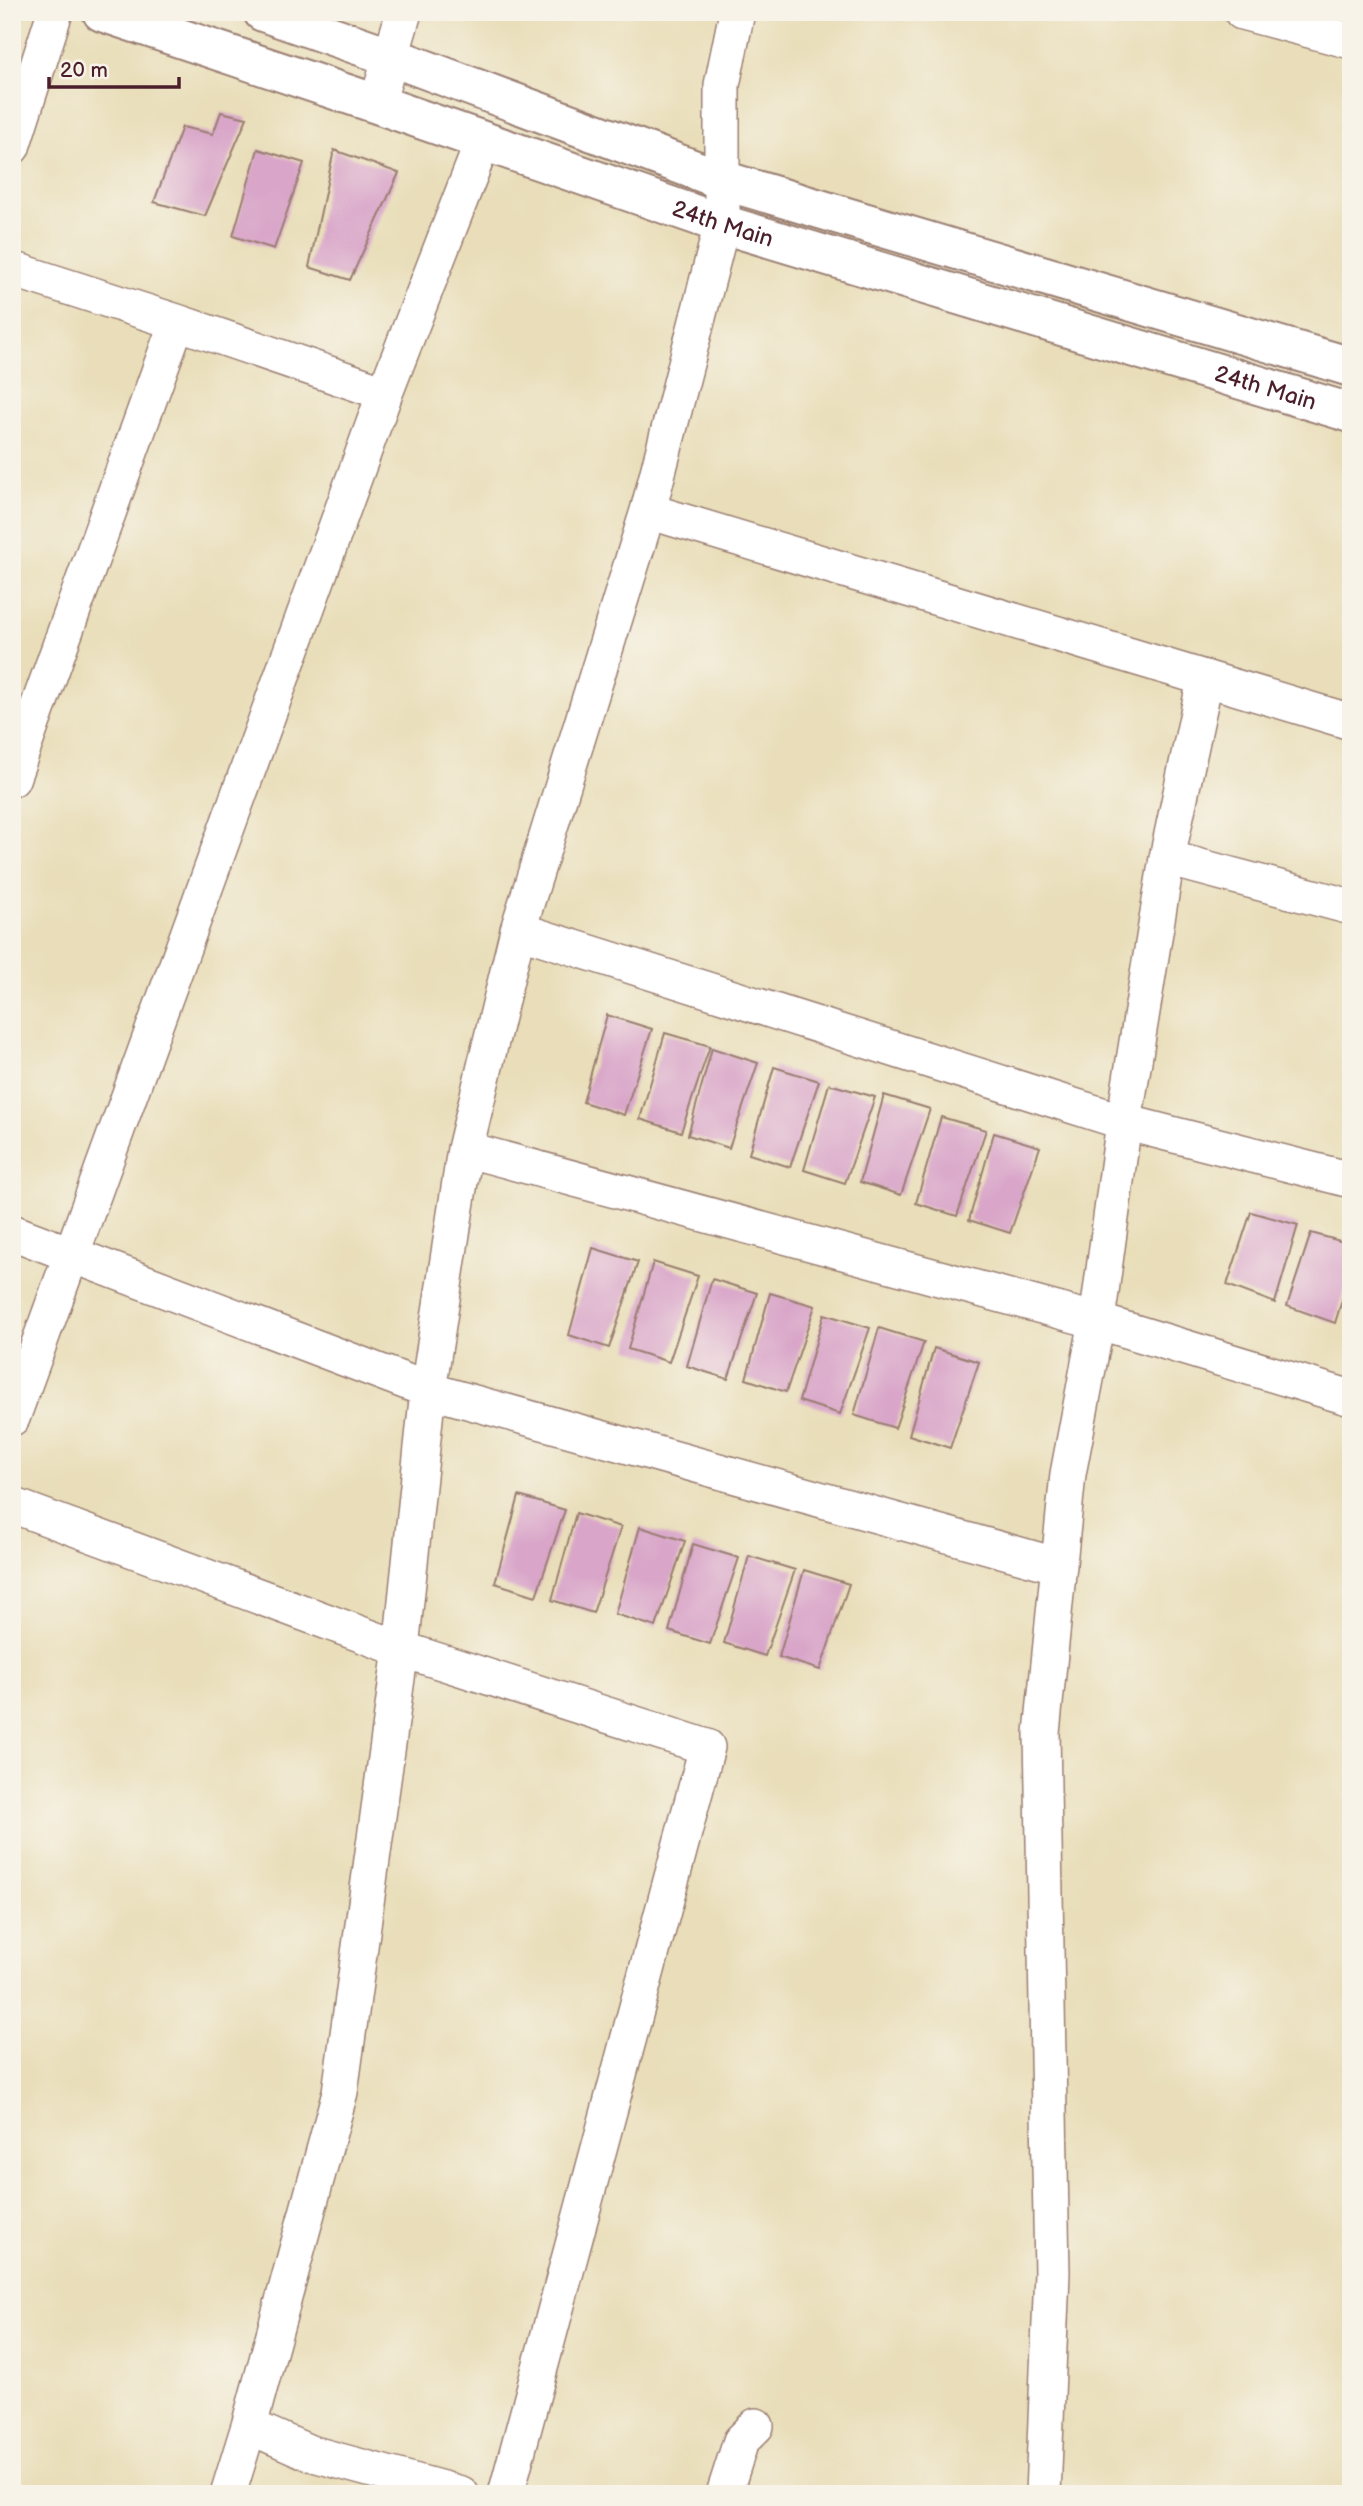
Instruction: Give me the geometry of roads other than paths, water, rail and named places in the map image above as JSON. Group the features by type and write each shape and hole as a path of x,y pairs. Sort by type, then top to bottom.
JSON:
{"street":[{"path":"12,147 55,12"},
{"name":"24th Main","path":"102,12 722,224 1351,413"},
{"path":"262,12 392,57 722,180 1351,368"},
{"path":"377,104 404,12"},
{"path":"228,2494 340,2092 401,1649 428,1390 465,1149 518,930 648,511 722,224 722,85 737,12"},
{"path":"1242,12 1351,41"},
{"path":"12,1418 385,393 483,141"},
{"path":"12,269 385,393"},
{"path":"12,779 177,322"},
{"path":"648,511 1351,722"},
{"path":"1043,2494 1052,2273 1042,1733 1068,1474 1097,1321 1124,1122 1167,858 1205,680"},
{"path":"1167,858 1351,907"},
{"path":"518,930 1124,1122 1351,1180"},
{"path":"465,1149 1097,1321 1351,1398"},
{"path":"12,1232 428,1390 1059,1566"},
{"path":"12,1505 401,1649 707,1747 506,2494"},
{"path":"249,2426 310,2453 461,2494"},
{"path":"724,2494 741,2441 756,2426"}]}
